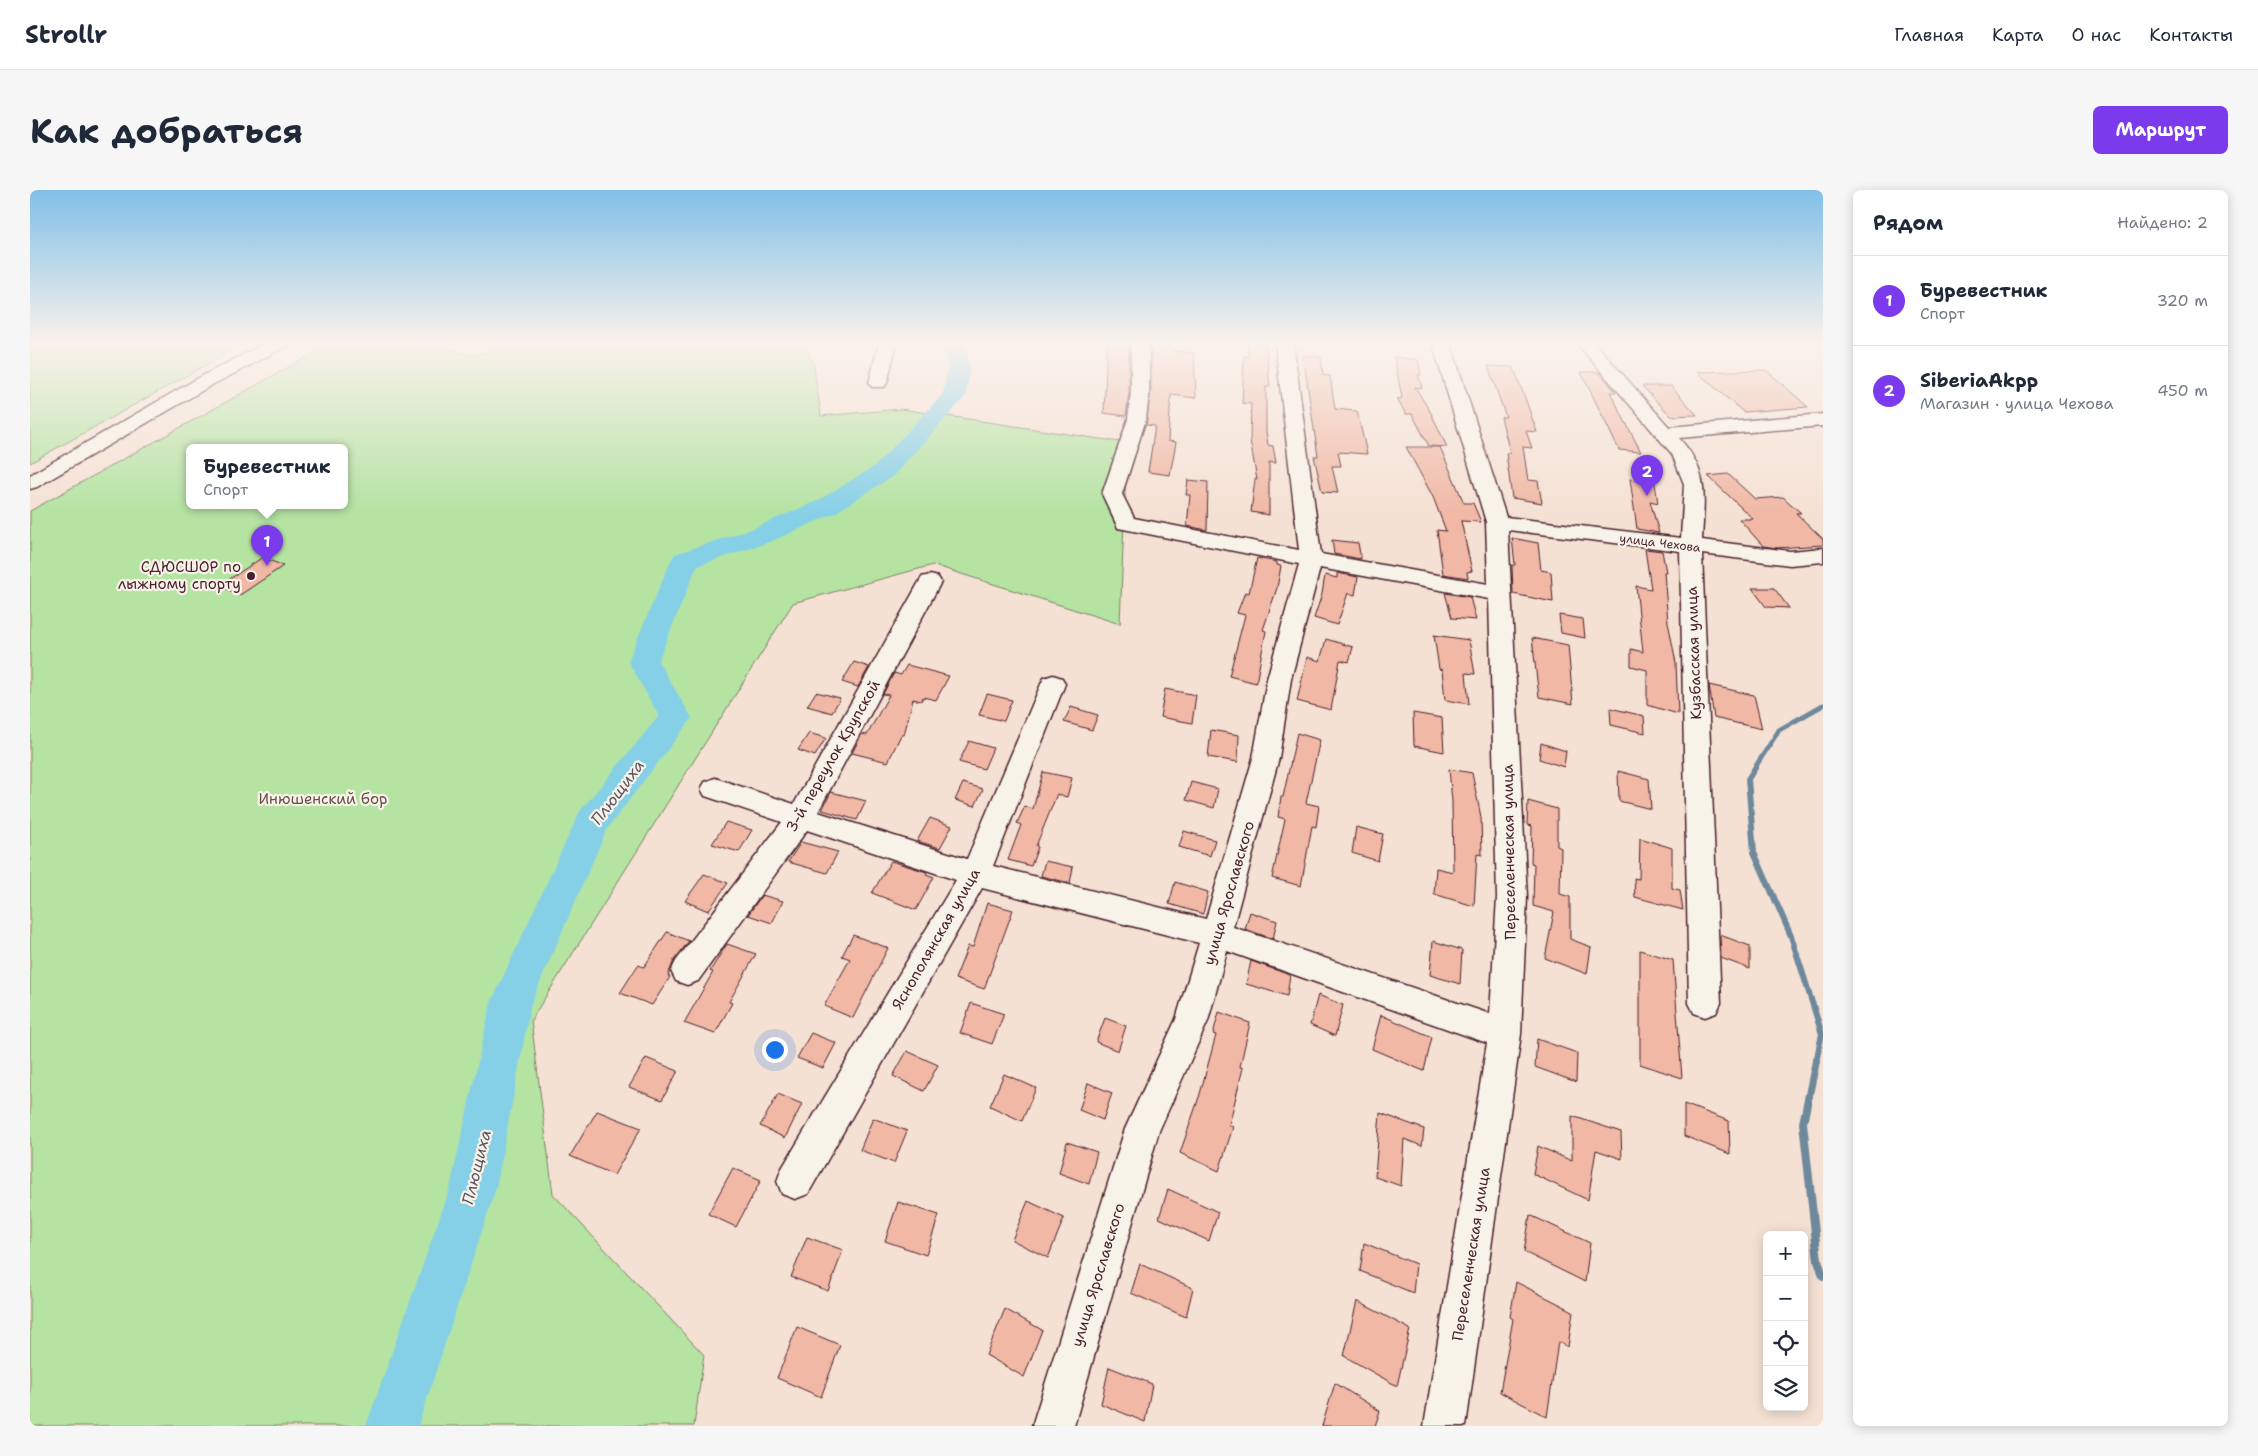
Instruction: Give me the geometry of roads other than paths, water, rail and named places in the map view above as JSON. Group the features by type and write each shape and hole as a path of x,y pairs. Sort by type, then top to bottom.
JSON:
{"street":[{"path":"30,483 174,400"},
{"path":"1139,400 1137,420 1112,494 1126,523 1498,593"},
{"name":"улица Ярославского","path":"1053,1426 1142,1129 1192,1021 1218,935 1266,758 1279,679 1311,559 1300,451 1292,400"},
{"name":"Переселенческая улица","path":"1445,1426 1505,1034 1512,897 1504,657 1498,593 1497,522 1459,400"},
{"name":"Кузбасская улица","path":"1636,400 1681,452 1694,484 1691,547 1705,1003"},
{"path":"1665,433 1823,420"},
{"name":"улица Чехова","path":"1497,522 1790,558 1823,555"},
{"name":"3-й переулок Крупской","path":"687,971 801,817 930,582"},
{"name":"Яснополянская улица","path":"795,1182 975,874 1053,684"},
{"path":"715,789 975,874 1218,935 1505,1034"}],"waterway":[{"name":"Плющиха","path":"392,1426 473,1188 511,1003 593,821 676,718 643,661 685,560 762,535 826,507 884,471 951,400"},
{"path":"1754,769 1779,730 1823,705"},
{"path":"1755,768 1748,779 1754,852 1791,936 1822,1034 1816,1062"},
{"path":"1816,1061 1803,1123 1818,1260 1823,1276"}],"place":[{"name":"SiberiaAkpp","path":"1647,496"},
{"name":"Буревестник","path":"267,566"},
{"name":"СДЮСШОР по лыжному спорту","path":"251,576"}],"park label":[{"name":"Инюшенский бор","path":"323,799"}]}
